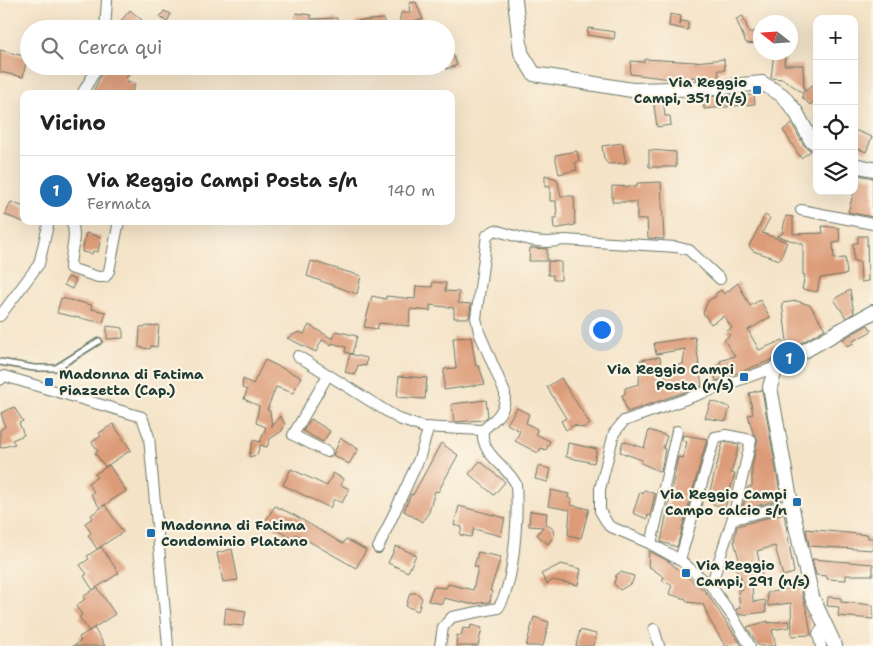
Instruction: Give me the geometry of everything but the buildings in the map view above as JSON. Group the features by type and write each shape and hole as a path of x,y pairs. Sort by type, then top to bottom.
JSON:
{"main road":[{"path":"515,0 521,53 534,74 632,90 713,88 762,83 782,95 796,112 813,141"},
{"path":"858,166 873,168"},
{"path":"835,646 812,597 791,504 770,387 776,367 873,312"}],"street":[{"path":"106,20 107,0"},
{"path":"84,90 93,75"},
{"path":"801,210 873,224"},
{"path":"0,316 39,264 48,225"},
{"path":"73,225 74,238 70,268 98,277 105,277 108,271 118,225"},
{"path":"440,646 443,627 452,617 498,608 504,600 511,570 516,484 511,474 485,449 482,440 483,430 502,413 505,403 505,393 479,332 476,318 487,234 494,230 536,243 550,244 564,240 676,247 689,250 720,279"},
{"path":"298,356 399,419 429,427 483,430"},
{"path":"750,646 733,617 711,586 680,560 651,544 608,526 600,511 600,489 614,433 624,421 776,367"},
{"path":"327,452 293,434 328,375"},
{"path":"1,376 142,417 149,437 168,646"},
{"path":"378,548 419,458 429,427"},
{"path":"651,544 677,431"},
{"path":"680,560 715,437 726,435 751,440 733,517 711,586"},
{"path":"733,517 738,518 791,504"},
{"path":"821,646 818,634 825,625"},
{"path":"654,630 659,646"}],"lane":[{"path":"0,362 34,368 56,368 99,341"}],"place":[{"name":"Via Reggio Campi, 351 (n/s)","path":"757,90"},
{"name":"Via Reggio Campi Posta s/n","path":"789,358"},
{"name":"Via Reggio Campi Posta (n/s)","path":"744,377"},
{"name":"Madonna di Fatima Piazzetta (Cap.)","path":"49,382"},
{"name":"Via Reggio Campi Campo calcio s/n","path":"797,502"},
{"name":"Madonna di Fatima Condominio Platano","path":"151,533"},
{"name":"Via Reggio Campi, 291 (n/s)","path":"686,573"}]}
